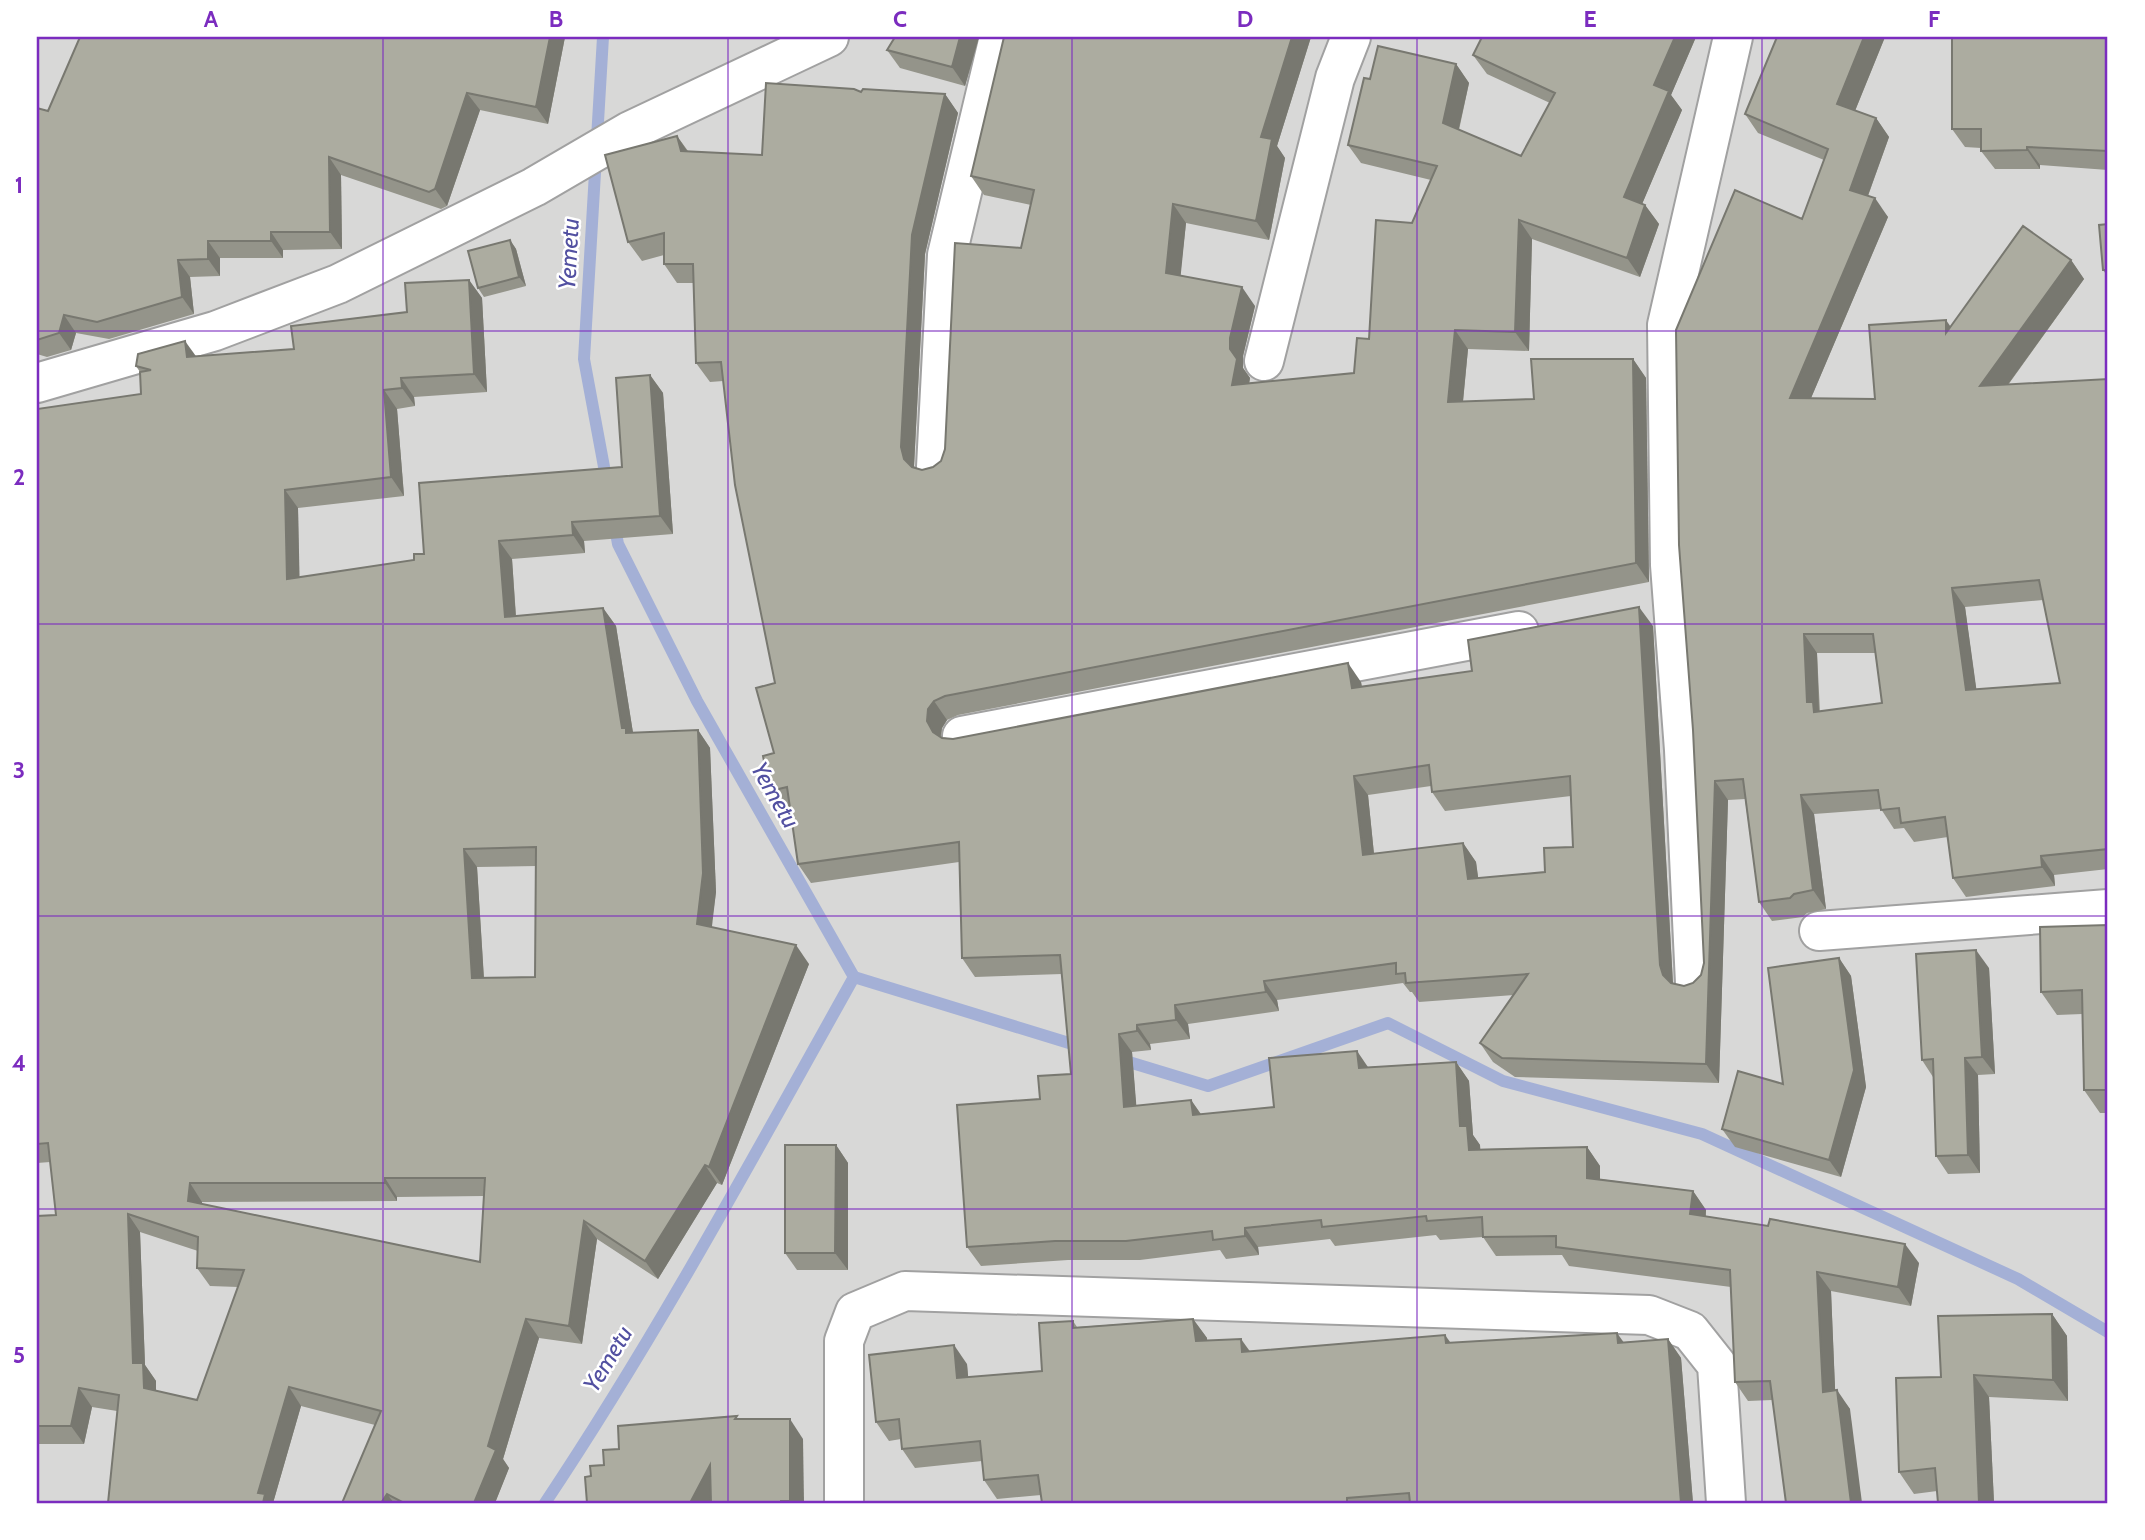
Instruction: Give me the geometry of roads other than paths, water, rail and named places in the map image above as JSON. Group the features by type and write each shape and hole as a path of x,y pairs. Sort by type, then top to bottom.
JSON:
{"street":[{"path":"37,383 215,331 338,285 534,187 630,131 797,55 829,37"},
{"path":"936,467 947,255 999,37"},
{"path":"1264,361 1335,78 1351,37"},
{"path":"1695,983 1684,750 1657,603 1667,325 1733,37"},
{"path":"962,736 1560,623"},
{"path":"1819,931 2108,909"},
{"path":"844,1503 844,1341 855,1311 905,1291 1649,1315 1690,1331 1717,1365 1726,1503"}],"waterway":[{"name":"Yemetu","path":"603,37 584,359 607,483"},
{"name":"Yemetu","path":"545,1503 666,1309 854,977 697,701 618,544 614,522"},
{"path":"854,977 1082,1047"},
{"path":"1119,1059 1208,1086 1388,1023 1503,1081 1702,1134 2018,1279 2108,1332"}]}
